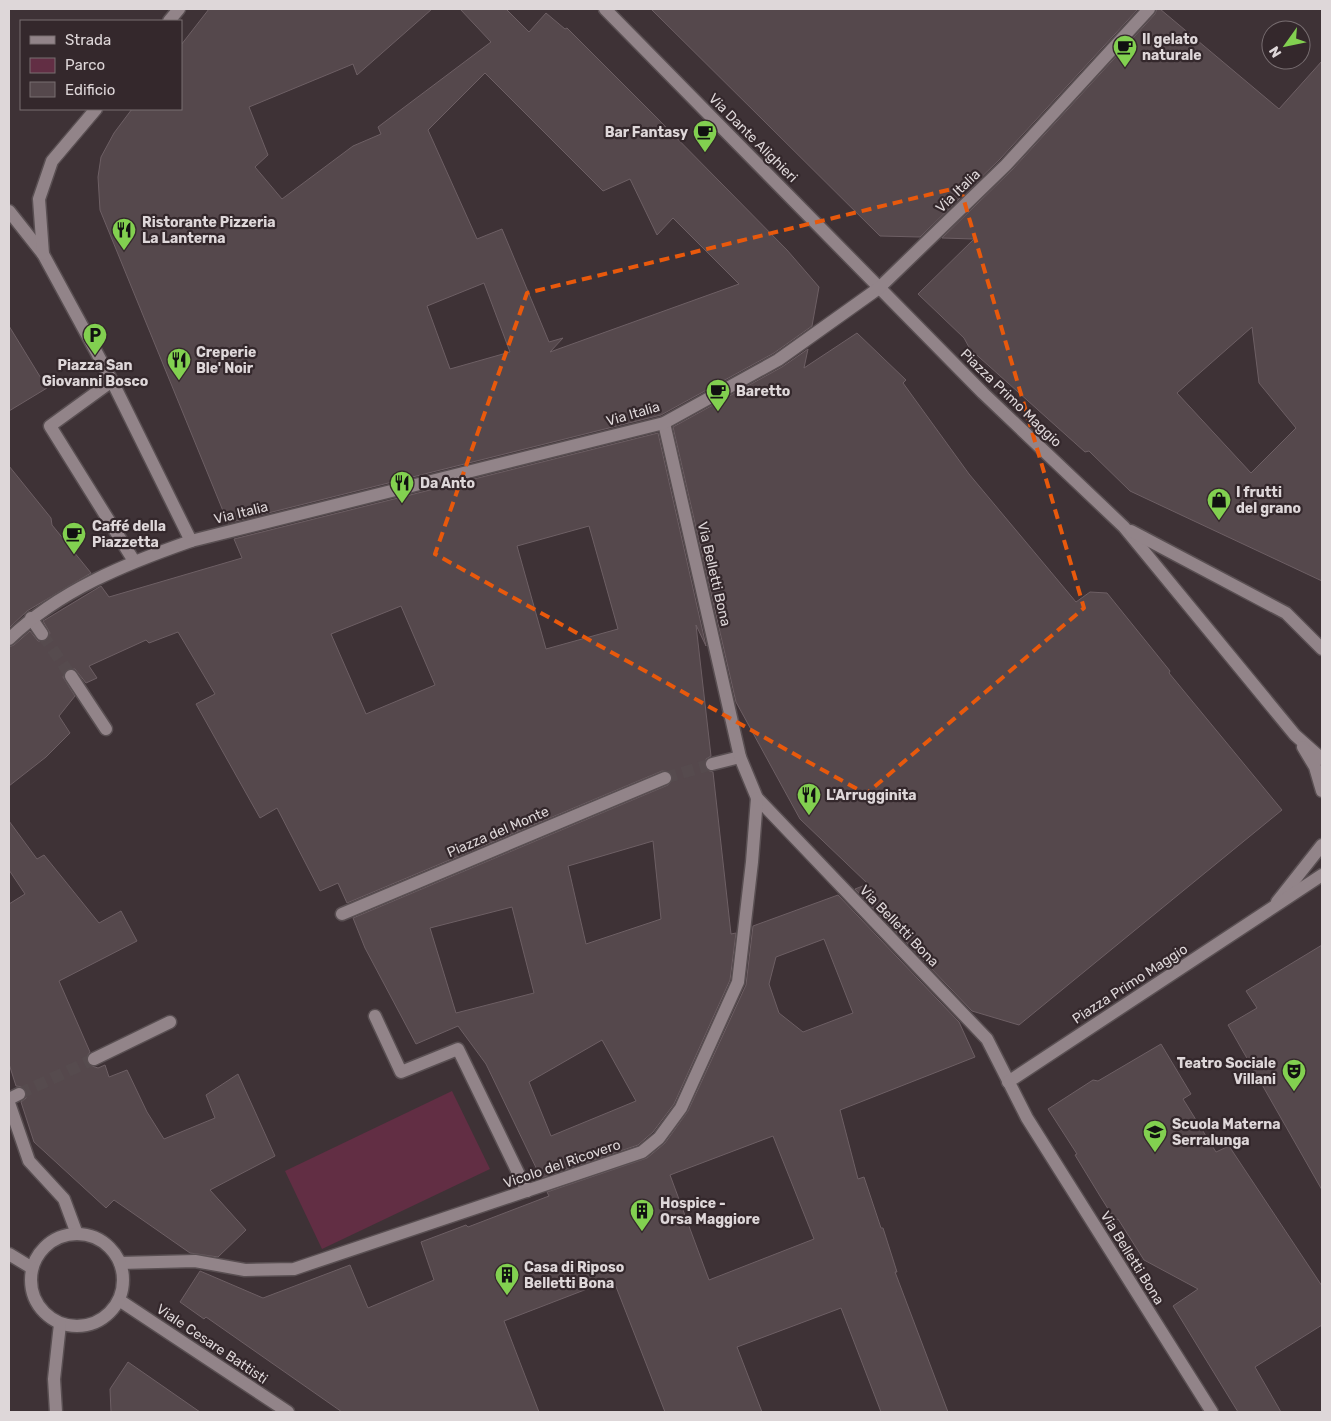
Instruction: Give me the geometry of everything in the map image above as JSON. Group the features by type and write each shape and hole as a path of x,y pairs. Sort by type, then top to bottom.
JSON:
{"street":[{"path":"169,20 179,9"},
{"name":"Via Dante Alighieri","path":"605,9 879,288"},
{"name":"Via Italia","path":"9,639 31,618 93,580 134,561 191,541 664,423 778,360 879,288 1006,165 1149,9"},
{"path":"44,254 39,199 52,161 95,110"},
{"path":"9,211 44,254 112,381 191,541"},
{"name":"Piazza Primo Maggio","path":"879,288 983,393 1124,527 1295,735 1315,767 1322,791"},
{"path":"112,381 50,426 134,561"},
{"name":"Via Belletti Bona","path":"664,423 740,757 756,798 987,1040 1027,1118 1212,1412"},
{"name":"Piazza Primo Maggio","path":"1124,527 1286,613 1322,649"},
{"path":"31,618 42,634"},
{"path":"71,676 106,729"},
{"name":"Piazza Primo Maggio","path":"1295,735 1322,759"},
{"path":"712,764 740,757"},
{"name":"Piazza del Monte","path":"342,914 665,778"},
{"name":"Vicolo del Ricovero","path":"120,1263 195,1260 245,1270 294,1269 642,1152 659,1138 681,1108 738,982 752,862 756,798"},
{"name":"Piazza Primo Maggio","path":"1269,912 1322,845"},
{"name":"Piazza Primo Maggio","path":"1008,1082 1269,912 1322,875"},
{"path":"375,1016 401,1072 458,1048 527,1191"},
{"path":"94,1059 170,1022"},
{"path":"9,1103 29,1161 64,1199 77,1234"},
{"path":"77,1234 91,1236 103,1242 120,1263 123,1276 119,1300 111,1312 100,1320 88,1325 60,1324 39,1307 33,1295 31,1282 32,1268 38,1254 49,1243 62,1236 77,1234"},
{"path":"9,1254 32,1268"},
{"name":"Viale Cesare Battisti","path":"119,1300 288,1412"},
{"path":"56,1412 54,1379 60,1324"}],"highlighted area":[{"path":"960,187 1084,608 866,794 435,554 527,293"}],"green space":[{"path":"452,1091 490,1169 322,1249 285,1171"}],"building":[{"path":"209,9 432,9 357,75 353,64 249,107 268,155 255,167 282,199 353,146 381,134 378,127 491,42 460,9 506,9 529,32 546,13 565,29 567,28 653,114 787,250 819,287 812,326 774,353 661,415 228,523 100,210 98,177 101,157 114,133 131,110 182,110 182,44","holes":["485,73 603,191 630,179 657,235 673,218 739,284 550,352 563,338 549,342 502,229 477,239 428,130","484,283 510,352 450,369 427,306"]},
{"path":"651,9 1138,9 1000,159 920,237 880,236"},
{"path":"1157,9 1160,9 1279,109 1322,61 1322,581 1130,491 1089,451 1085,452 970,349 964,338 918,294 974,239 942,238 1012,170 1155,14","holes":["1252,327 1259,383 1296,428 1251,473 1177,393"]},
{"path":"9,326 47,388 9,411"},
{"path":"857,333 906,380 903,383 969,474 1076,602 1090,592 1107,593 1170,671 1169,673 1282,810 1019,1025 972,1011 855,889 868,884 800,819 736,702 673,427 782,367 808,349 804,368"},
{"path":"658,433 706,646 696,625 711,756 706,759 704,765 707,770 713,772 731,934 736,933 730,980 674,1104 653,1132 638,1145 541,1178 486,1064 458,1026 416,1044 365,948 353,918 668,785 673,779 670,772 662,771 347,903 338,883 320,891 277,808 260,818 196,704 215,694 178,632 149,643 146,640 89,666 97,678 86,683 75,669 66,670 63,677 75,696 59,716 70,733 46,757 9,786 9,647 30,631 38,641 46,641 50,633 43,621 101,586 109,597 242,558 234,539","holes":["589,526 618,629 546,649 517,546","401,606 435,685 366,714 331,634","653,841 661,919 586,944 568,866","512,907 534,993 456,1013 430,928","602,1040 636,1101 551,1136 529,1082"]},
{"path":"9,466 51,518 52,525 91,573 27,611 9,628"},
{"path":"9,821 37,859 44,855 99,923 121,911 137,941 59,981 90,1052 86,1058 89,1065 98,1068 105,1065 109,1077 127,1070 147,1112 164,1139 215,1118 206,1095 238,1074 275,1156 210,1190 246,1230 218,1257 190,1253 114,1200 106,1208 34,1142 21,1102 26,1098 26,1091 23,1087 16,1086 9,1064 9,904 25,894 9,870"},
{"path":"838,895 959,1022 975,1057 840,1110 858,1179 864,1177 881,1228 883,1228 897,1272 895,1272 948,1412 881,1412 841,1308 737,1347 762,1412 665,1412 613,1279 504,1321 539,1412 342,1412 206,1317 204,1319 180,1302 200,1271 263,1298 350,1265 368,1308 434,1280 421,1242 466,1225 468,1227 549,1196 547,1192 647,1158 665,1143 688,1111 746,985 753,926","holes":["824,939 853,1013 803,1032 779,1013 769,984 776,957","773,1136 814,1239 709,1280 670,1175"]},
{"name":"Teatro Sociale Villani","path":"1322,945 1322,1190 1228,1025 1257,1008 1246,991"},
{"path":"1161,1044 1191,1094 1183,1099 1216,1152 1229,1146 1322,1286 1322,1325 1255,1367 1281,1412 1238,1412 1173,1306 1198,1289 1144,1260 1118,1219 1115,1220 1075,1155 1077,1154 1048,1109 1093,1080 1098,1081"},
{"path":"128,1362 200,1412 111,1412 110,1389"}],"tunnel":[{"path":"42,634 71,676"},
{"path":"665,778 712,764"},
{"path":"19,1094 94,1059"}],"place":[{"name":"Il gelato naturale","path":"1125,68"},
{"name":"Bar Fantasy","path":"705,153"},
{"name":"Ristorante Pizzeria La Lanterna","path":"124,251"},
{"name":"Piazza San Giovanni Bosco","path":"95,356"},
{"name":"Creperie Ble' Noir","path":"179,381"},
{"name":"Baretto","path":"718,412"},
{"name":"Da Anto","path":"402,504"},
{"name":"I frutti del grano","path":"1219,521"},
{"name":"Caffé della Piazzetta","path":"74,555"},
{"name":"L'Arrugginita","path":"809,816"},
{"name":"Teatro Sociale Villani","path":"1294,1092"},
{"name":"Scuola Materna Serralunga","path":"1155,1153"},
{"name":"Hospice - Orsa Maggiore","path":"642,1232"},
{"name":"Casa di Riposo Belletti Bona","path":"507,1296"}]}
